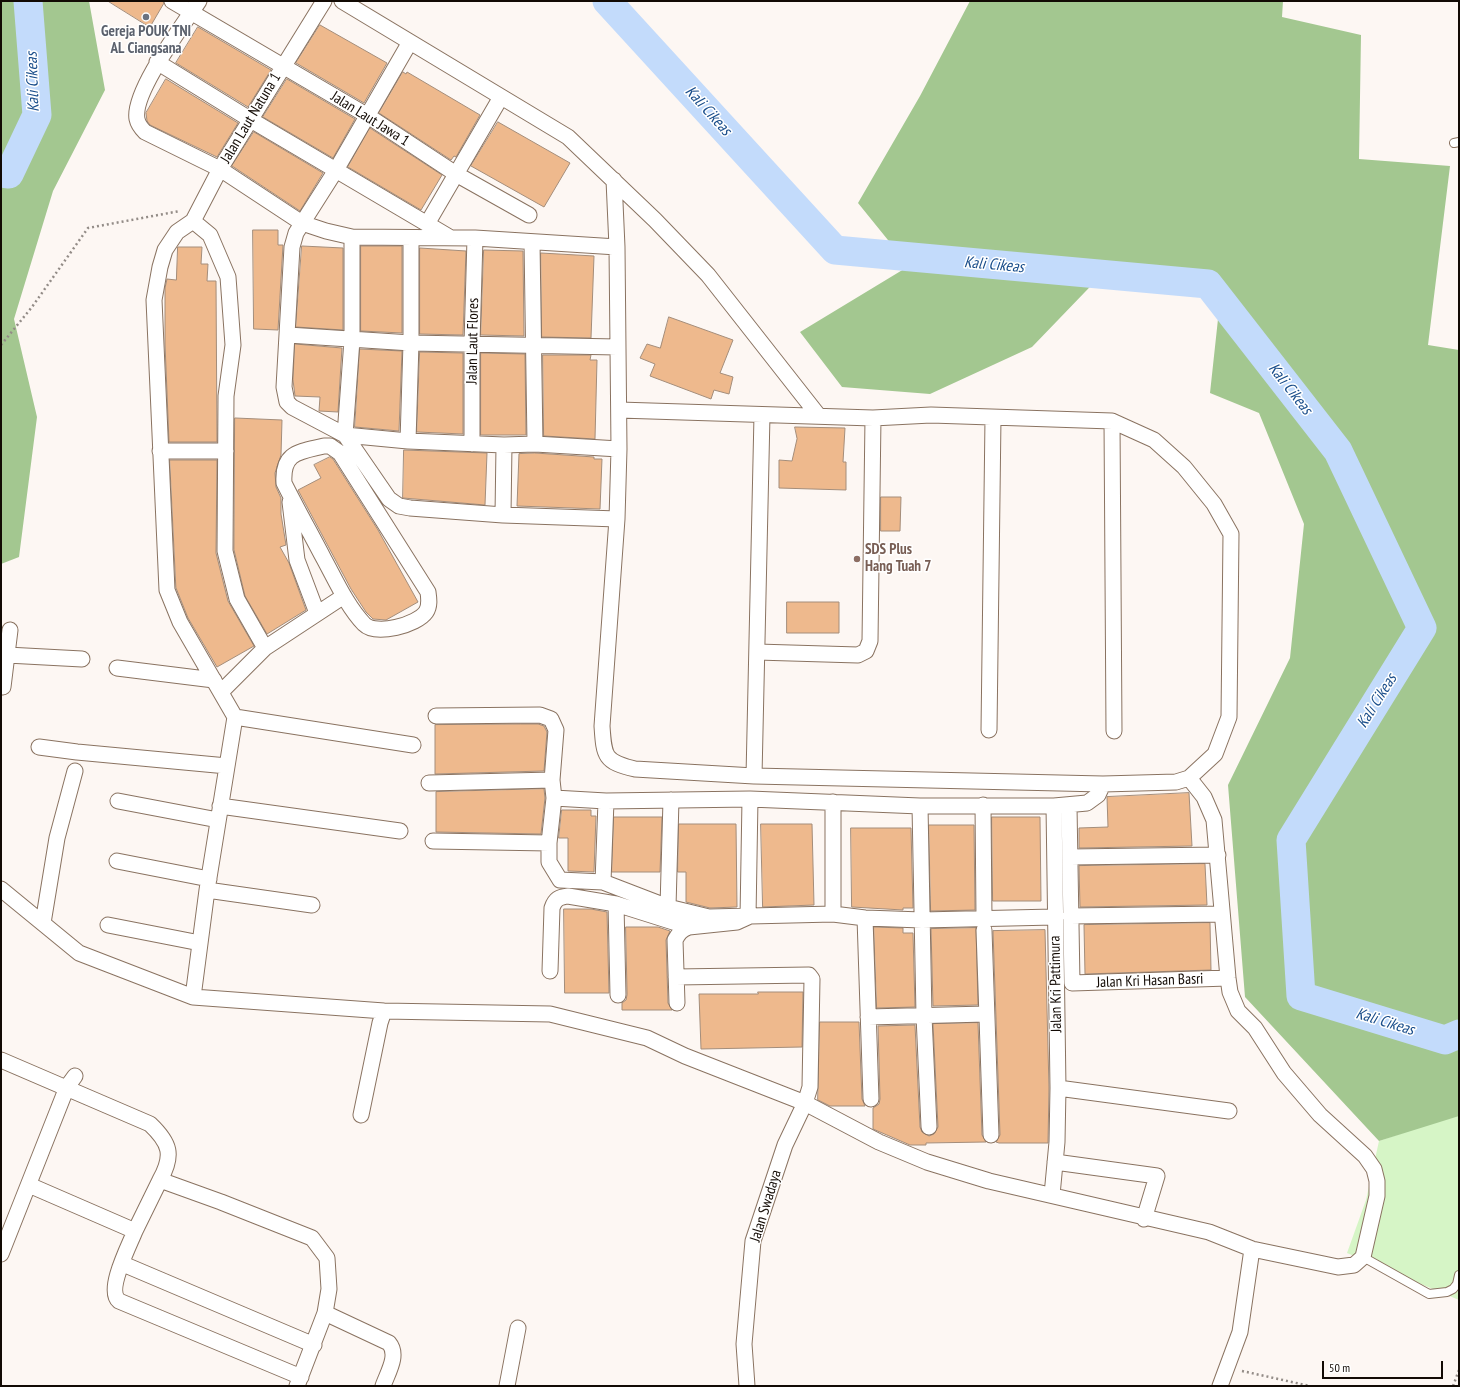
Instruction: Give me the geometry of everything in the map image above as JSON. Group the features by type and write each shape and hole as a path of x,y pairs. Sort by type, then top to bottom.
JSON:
{"street":[{"name":"Jalan Laut Natuna 1","path":"172,1 196,7 282,66"},
{"name":"Jalan Laut Natuna 1","path":"193,221 220,169 251,120 282,66 324,1"},
{"path":"342,1 568,137 614,180 708,275 818,415"},
{"path":"196,7 157,62 137,107 137,118 140,126 145,132 154,137 220,169 302,223 326,231 352,237 475,238 617,247"},
{"path":"410,42 336,170 296,234 292,247 284,387 287,402 303,414 346,435 408,441 504,445 535,444 619,449"},
{"path":"157,62 251,120 452,239"},
{"name":"Jalan Laut Jawa 1","path":"282,66 368,116 456,174 529,215"},
{"path":"427,224 500,97"},
{"path":"614,180 617,247 619,449 617,519 602,726 603,744 607,757 617,765 635,769 754,776 1103,784 1176,782 1189,778 1215,754 1228,717 1231,534 1214,504 1184,467 1154,440 1112,421 931,415 873,418 818,415 762,416 619,410"},
{"path":"192,997 208,884 235,717 180,622 167,590 154,300 160,267 165,250 177,232 193,221 210,234 228,277 233,345 226,396 226,551 237,599 265,648"},
{"path":"352,237 352,340 346,435 389,499 399,506 410,508 503,515 617,519"},
{"path":"408,441 412,343 411,238"},
{"name":"Jalan Laut Flores","path":"472,444 472,343 475,238"},
{"path":"532,242 535,444"},
{"path":"288,335 412,343 617,347"},
{"path":"754,776 762,416"},
{"path":"757,652 858,655 866,651 870,641 873,418"},
{"path":"989,730 992,418"},
{"path":"1112,421 1114,731"},
{"path":"503,515 504,445"},
{"path":"324,446 335,448 340,453 428,592 430,601 425,613 419,620 383,630 365,625 344,596 284,483 284,472 287,460 298,452 324,446"},
{"path":"160,451 226,451"},
{"path":"289,493 297,560 317,613"},
{"path":"117,668 218,686 265,648 344,596"},
{"path":"1,687 3,687 10,630"},
{"path":"7,655 82,659"},
{"path":"436,716 540,715 551,719 556,730 552,780 554,798 549,843 550,862 560,880 603,882 668,907 709,916 748,917 833,914 865,918 984,924 1054,917"},
{"path":"235,717 413,745"},
{"path":"39,747 227,766"},
{"path":"43,923 57,838 75,771"},
{"path":"1,889 79,953 192,997 384,1012 550,1014 647,1038 685,1056 805,1103 879,1142 927,1162 989,1181 1052,1195 1144,1219 1209,1232 1252,1249 1338,1267 1354,1266 1363,1257 1377,1196 1377,1181 1374,1169 1365,1156 1320,1115 1284,1073 1255,1028 1238,1011 1230,992 1228,978 1221,914 1218,855 1214,820 1204,797 1189,778"},
{"path":"429,783 552,780"},
{"path":"554,798 606,801 750,799 920,806 1069,806 1087,803 1098,795 1103,784"},
{"path":"748,917 750,799"},
{"path":"668,907 671,800"},
{"path":"118,801 219,813 400,831"},
{"path":"603,882 606,801"},
{"path":"833,802 833,914"},
{"path":"983,805 986,1014 991,1135"},
{"path":"920,806 924,1016 929,1127"},
{"name":"Jalan Kri Pattimura","path":"1052,1195 1058,1088 1054,917 1054,806"},
{"path":"1069,806 1070,916 1221,914"},
{"path":"433,841 549,843"},
{"path":"1070,857 1218,855"},
{"path":"117,861 208,884 312,904"},
{"path":"550,971 552,908 557,899 568,896 616,904 688,927"},
{"path":"616,904 618,995"},
{"name":"Jalan Kri Hasan Basri","path":"1070,916 1072,983 1228,978"},
{"path":"677,1003 675,940 682,930 688,927 738,922 748,917"},
{"path":"865,918 871,1099"},
{"path":"108,925 200,943"},
{"name":"Jalan Swadaya","path":"676,977 809,975 812,979 810,1087 805,1103 785,1145 753,1241 744,1344 747,1386"},
{"path":"361,1115 380,1023 384,1012"},
{"path":"868,1017 986,1014"},
{"path":"1,1060 71,1081 150,1124 163,1136 169,1155 165,1170 160,1180 135,1232 122,1264 114,1287 116,1298 119,1301 299,1381 325,1313 329,1289 327,1258 312,1238 222,1202 160,1180"},
{"path":"1,1254 71,1081"},
{"path":"1058,1088 1230,1111"},
{"path":"1055,1162 1157,1176 1144,1219"},
{"path":"29,1185 135,1232"},
{"path":"1220,1386 1240,1332 1252,1249"},
{"path":"122,1264 314,1345"},
{"path":"325,1313 389,1343 394,1355 383,1386"},
{"path":"507,1386 518,1328"}],"lane":[{"path":"1363,1257 1429,1294 1447,1292 1452,1289 1457,1284 1459,1275"}],"path":[{"path":"1,345 32,307 88,228 200,207"},
{"path":"1227,1368 1310,1386"},
{"path":"1453,1386 1459,1370"}],"green space":[{"path":"1,1 89,1 105,90 53,191 14,319 37,417 19,557 1,564"},
{"path":"970,1 1283,1 1282,17 1361,35 1359,159 1450,166 1428,345 1459,350 1459,1116 1379,1141 1245,997 1228,785 1290,658 1304,524 1259,413 1210,393 1222,282 1111,265 1032,347 930,394 842,387 800,332 909,266 858,203 920,96"},
{"path":"1459,1114 1459,1300 1347,1253 1366,1200 1379,1141"}],"building":[{"name":"Gereja POUK TNI AL Ciangsana","path":"108,1 163,1 164,3 150,27"},
{"path":"320,25 387,63 364,103 296,63"},
{"path":"198,27 271,70 248,107 176,63"},
{"path":"403,72 406,74 407,72 480,115 456,157 454,156 451,160 379,113"},
{"path":"166,79 238,123 217,157 150,125 147,121 146,113"},
{"path":"287,79 355,119 333,158 263,117"},
{"path":"498,122 570,163 544,207 471,166"},
{"path":"370,128 442,175 421,210 348,167"},
{"path":"254,132 323,173 300,211 232,166"},
{"path":"253,230 278,230 278,245 283,245 278,330 254,329"},
{"path":"302,246 343,248 343,330 296,327"},
{"path":"361,246 402,246 402,333 361,331"},
{"path":"178,247 202,247 201,264 208,264 207,281 216,281 217,442 169,442 165,344 165,288 167,279 176,280"},
{"path":"420,248 466,251 463,335 420,334"},
{"path":"484,250 523,251 524,336 481,335"},
{"path":"541,253 594,256 591,338 542,337"},
{"path":"669,317 733,340 720,373 733,377 729,394 714,390 711,399 650,376 655,364 640,358 647,344 660,348"},
{"path":"295,344 342,348 338,412 319,411 320,397 295,396 293,380"},
{"path":"360,349 402,351 399,431 355,427"},
{"path":"420,352 463,353 463,434 417,432"},
{"path":"481,353 525,354 526,435 481,435"},
{"path":"543,355 591,355 590,360 597,360 595,439 544,436"},
{"path":"235,418 282,420 281,455 275,473 276,487 281,498 281,514 286,545 280,547 289,563 306,610 267,634 245,596 234,550"},
{"path":"795,427 845,428 843,462 846,462 846,490 779,488 779,460 792,461 797,439"},
{"path":"404,450 487,453 485,505 403,498"},
{"path":"535,453 594,457 594,459 602,459 600,509 517,506 519,454"},
{"path":"330,457 333,459 378,530 418,602 386,620 373,619 366,612 351,589 298,490 321,478 314,465"},
{"path":"170,460 217,460 216,553 228,601 254,646 217,667 188,618 176,588"},
{"path":"881,497 901,497 900,531 881,531"},
{"path":"787,602 839,602 839,633 787,633"},
{"path":"538,724 544,726 547,732 544,771 435,774 435,725"},
{"path":"544,789 545,798 541,834 436,832 436,792"},
{"path":"1189,793 1192,846 1079,848 1079,828 1108,827 1107,797"},
{"path":"562,810 591,810 591,816 596,816 594,872 568,871 568,838 559,838"},
{"path":"614,817 662,817 660,872 612,872"},
{"path":"992,817 1040,817 1041,901 993,901"},
{"path":"679,824 736,824 737,907 710,908 686,902 686,872 678,872"},
{"path":"761,824 812,824 814,905 763,907"},
{"path":"929,825 974,825 975,910 931,911"},
{"path":"851,828 911,828 913,908 903,908 903,910 852,907"},
{"path":"1205,864 1207,905 1080,907 1079,866"},
{"path":"564,909 591,909 607,912 609,993 565,993"},
{"path":"1210,923 1211,970 1085,974 1084,925"},
{"path":"626,927 658,927 670,931 666,940 668,1003 672,1010 622,1010 622,1003 626,1000 627,995"},
{"path":"874,927 903,928 903,933 913,933 915,1007 877,1008"},
{"path":"976,928 978,1005 933,1006 931,929"},
{"path":"1045,930 1049,1088 1048,1143 999,1143 996,1142 1000,1135 993,931"},
{"path":"758,992 803,992 802,1047 701,1049 699,994 758,994"},
{"path":"820,1022 859,1022 862,1099 865,1106 830,1106 818,1100"},
{"path":"978,1023 982,1135 986,1142 926,1143 926,1145 910,1145 873,1129 873,1108 879,1104 880,1099 878,1026 915,1025 920,1127 922,1132 929,1136 934,1134 938,1127 933,1024"}],"waterway":[{"name":"Kali Cikeas","path":"1,173 9,174 37,115 28,1"},
{"name":"Kali Cikeas","path":"607,1 835,250 1208,284 1338,451 1422,628 1291,840 1301,996 1445,1040 1459,1034"}],"place":[{"name":"Gereja POUK TNI AL Ciangsana","path":"146,17"},
{"name":"SDS Plus Hang Tuah 7","path":"857,559"}]}
